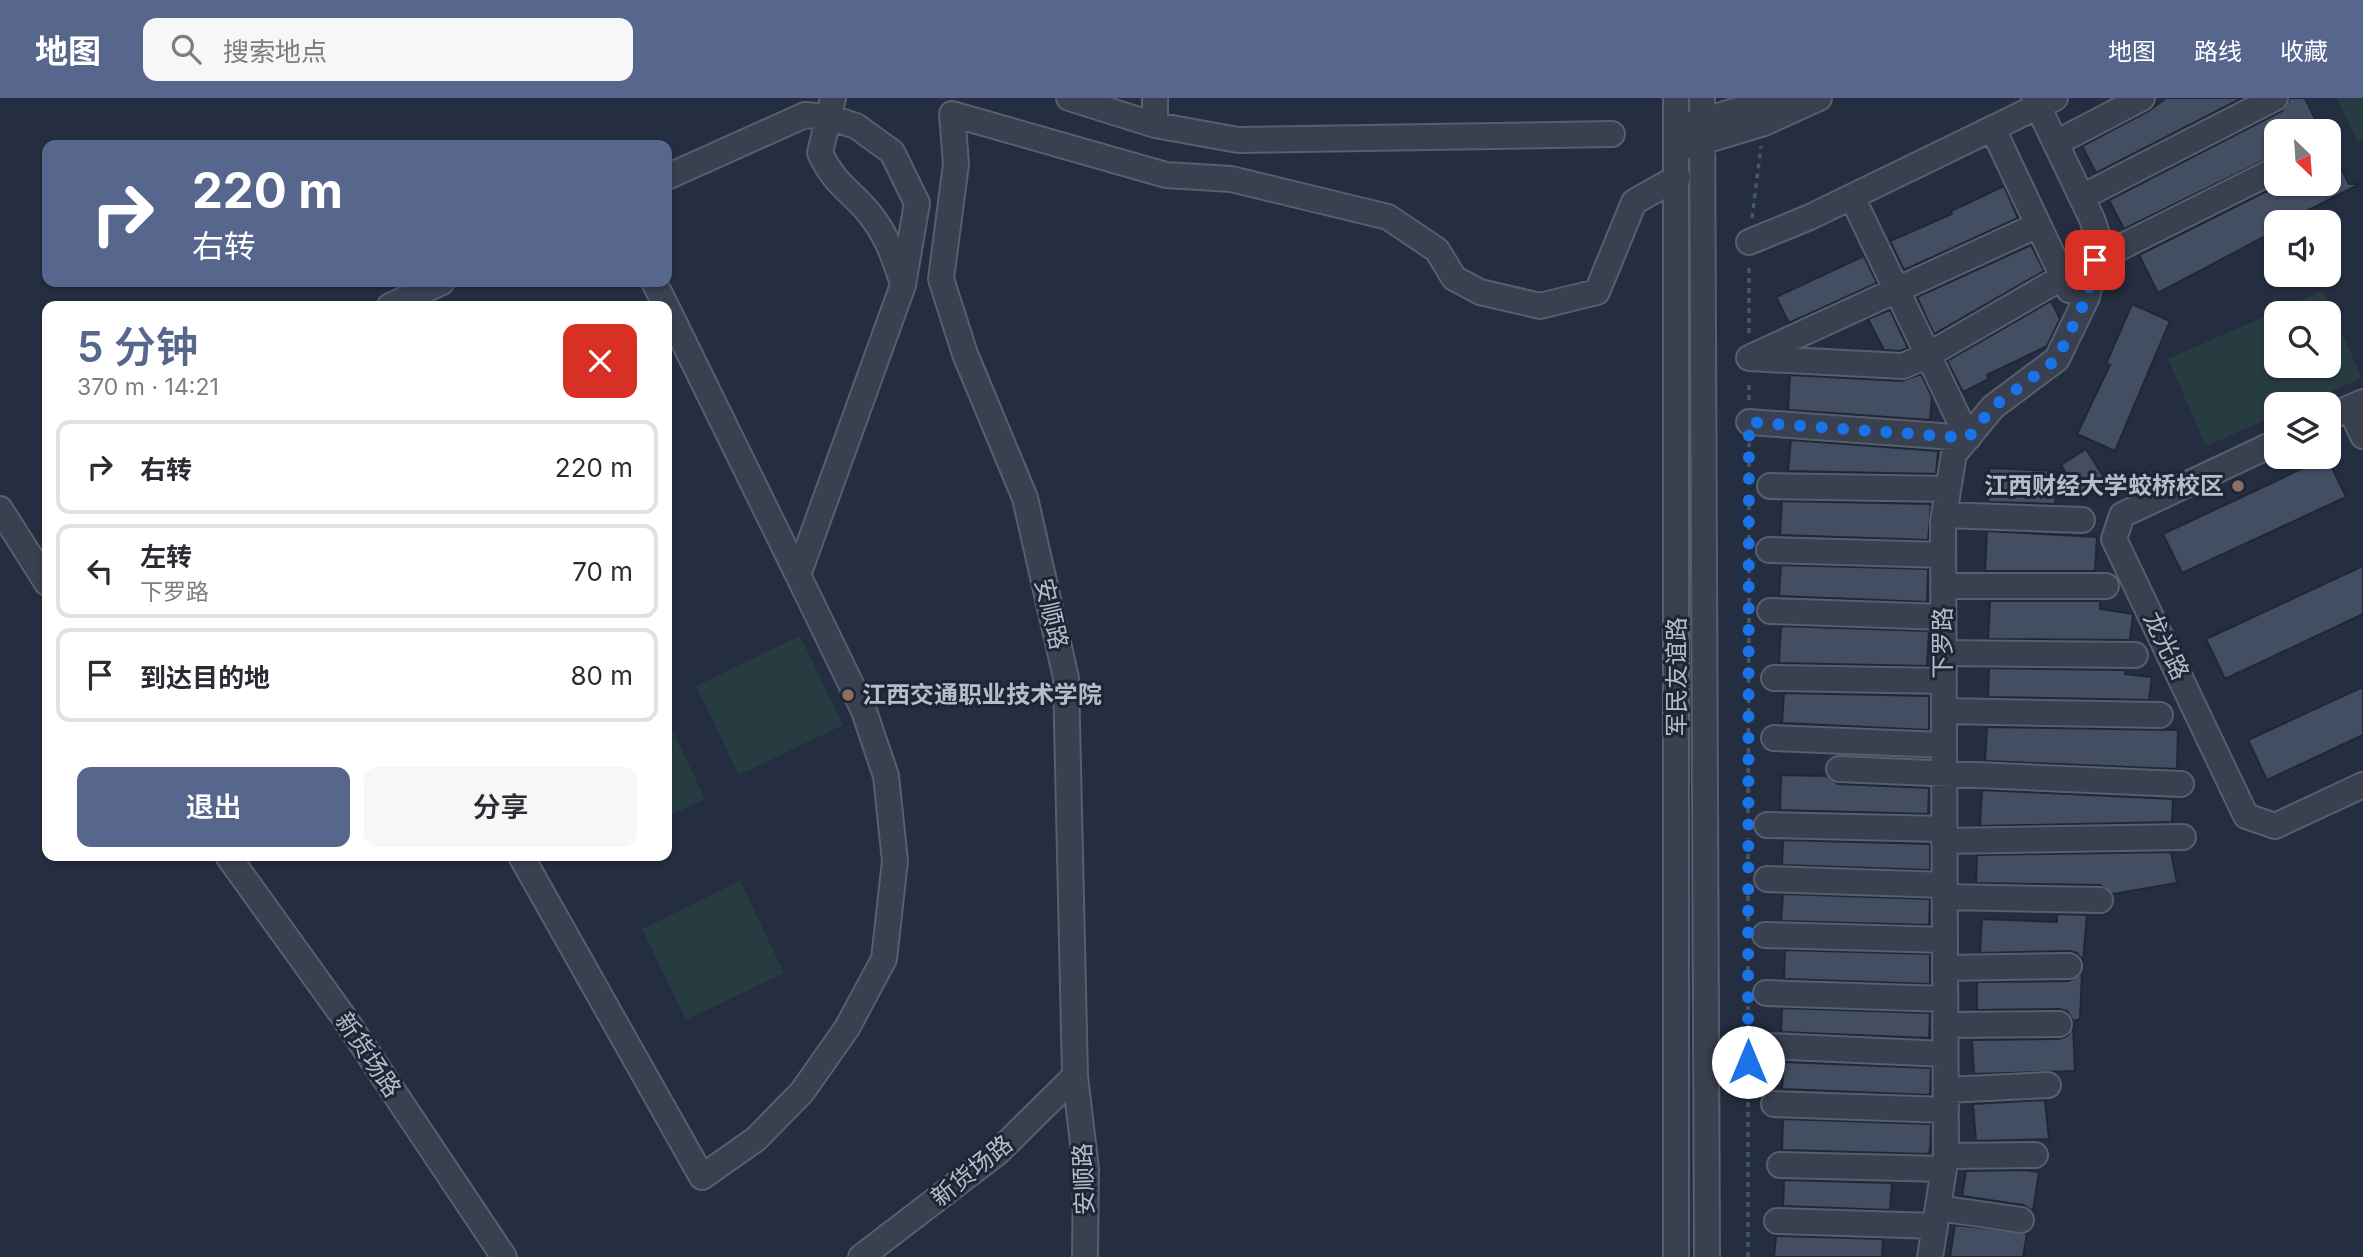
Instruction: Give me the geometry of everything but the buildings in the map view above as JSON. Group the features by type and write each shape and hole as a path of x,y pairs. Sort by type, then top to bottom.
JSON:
{"street":[{"path":"1069,98 1155,125 1238,140 1612,134"},
{"path":"1155,125 1156,98"},
{"name":"军民友谊路","path":"1675,1257 1676,98"},
{"path":"1677,139 1703,120 1778,98"},
{"path":"1703,120 1764,123 1819,98"},
{"path":"2056,144 2142,98"},
{"path":"2082,197 2275,98"},
{"path":"1749,242 1852,197 2042,101 2056,144 2082,197 2099,242 2109,253 2264,176"},
{"path":"672,175 804,115 830,108 892,152 917,203 903,285 798,575"},
{"path":"830,108 820,153 841,187 874,219 890,247 903,285"},
{"name":"安顺路","path":"1085,1257 1086,1169 1075,1076 1066,678 1025,498 965,354 941,279 956,164 952,114 1166,175 1231,179 1388,216 1437,250 1454,278 1480,292 1540,306 1597,292 1634,202 1678,177"},
{"name":"军民友谊路","path":"1703,120 1707,1257"},
{"path":"1993,128 2080,312"},
{"path":"1749,422 1968,438 1852,197"},
{"path":"1749,358 1898,292 2039,225"},
{"name":"下罗路","path":"1930,1257 1945,1162 1943,555 1948,489 1954,454 1993,407 2057,359 2087,297 2099,242"},
{"path":"1749,358 1903,366 1928,355 2063,277"},
{"path":"401,301 431,287"},
{"path":"524,861 702,1177 756,1139 802,1092 847,1028 884,959 895,861 886,776 864,711 672,319"},
{"path":"2347,409 2363,436"},
{"name":"龙光路","path":"2264,448 2122,515 2114,539 2246,816 2275,826 2363,785"},
{"path":"1756,485 1948,489"},
{"path":"0,509 42,575"},
{"path":"1944,515 2082,520"},
{"path":"1769,550 1943,555"},
{"path":"1943,586 2106,586"},
{"path":"1770,611 1943,617"},
{"path":"1944,653 2135,655"},
{"path":"1774,678 1944,681"},
{"path":"1944,711 2160,715"},
{"path":"1774,738 1944,745"},
{"path":"1839,769 2181,784"},
{"path":"1767,825 1944,835 2183,837"},
{"name":"新货场路","path":"232,861 343,1016 504,1257"},
{"path":"1767,879 2100,900"},
{"path":"1754,932 1945,940"},
{"path":"1945,968 2069,966"},
{"path":"1766,993 1945,999"},
{"path":"1945,1025 2059,1024"},
{"path":"1770,1046 1945,1054"},
{"name":"新货场路","path":"861,1257 997,1153 1075,1076"},
{"path":"1774,1104 1946,1100 2048,1085"},
{"path":"1780,1165 1945,1162 2035,1155"},
{"path":"1777,1221 1937,1217 2021,1220"}],"path":[{"path":"1748,1257 1754,932 1756,485 1749,422 1749,242 1764,123"}],"green space":[{"path":"2337,98 2363,98 2363,140 2358,142"},
{"path":"2323,291 2327,301 2300,301"},
{"path":"2264,317 2264,378 2341,378 2341,331 2362,378 2329,392 2264,392 2264,421 2206,446 2168,359"},
{"path":"800,636 843,725 739,775 696,686"},
{"path":"672,730 705,799 672,815"},
{"path":"740,881 784,973 686,1020 642,929"}],"place":[{"name":"江西财经大学蛟桥校区","path":"2238,486"},
{"name":"江西交通职业技术学院","path":"848,695"}],"route":[{"path":"1748,1062 1749,422 1968,438 1993,407 2057,359 2087,297 2095,260"}]}
